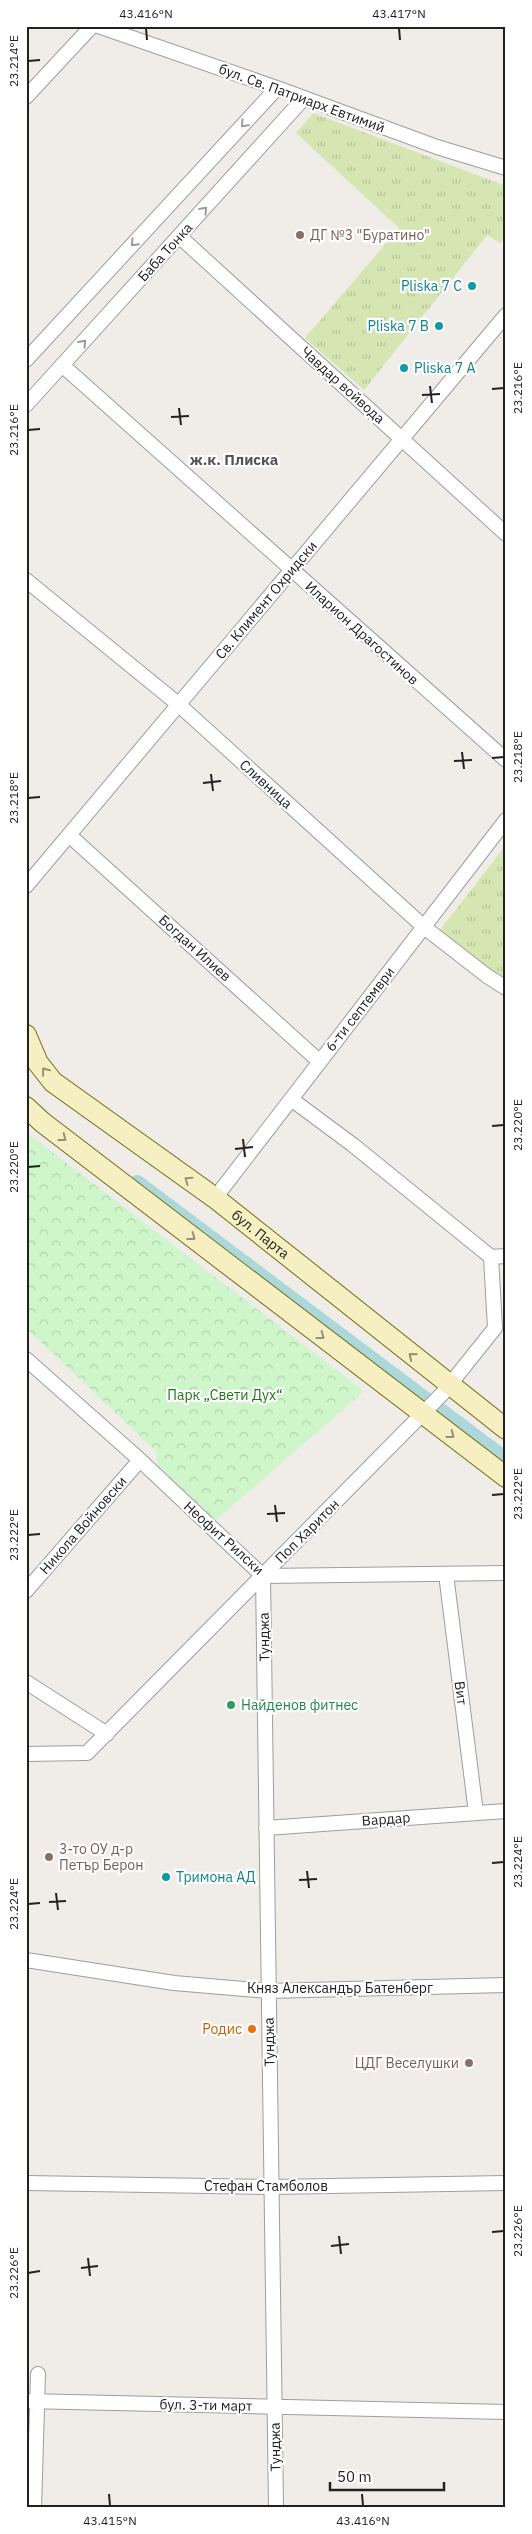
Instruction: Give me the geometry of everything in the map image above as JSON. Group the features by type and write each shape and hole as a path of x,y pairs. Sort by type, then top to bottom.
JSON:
{"main road":[{"name":"бул. Парта","path":"26,1035 38,1063 53,1082 215,1198 447,1390 506,1429"},
{"path":"26,1107 42,1122 427,1410 506,1477"}],"street":[{"path":"26,97 92,26"},
{"name":"бул. Св. Патриарх Евтимий","path":"98,26 277,88 437,147 506,168"},
{"name":"Баба Тонка","path":"26,360 277,88"},
{"name":"Баба Тонка","path":"26,405 304,98"},
{"name":"Чавдар войвода","path":"179,236 506,534"},
{"name":"Св. Климент Охридски","path":"26,886 506,315"},
{"name":"Иларион Драгостинов","path":"62,365 506,760"},
{"name":"Сливница","path":"26,580 178,704 424,927 487,976 506,988"},
{"name":"6-ти септември","path":"215,1198 506,820"},
{"name":"Богдан Илиев","path":"69,835 320,1062"},
{"path":"291,1099 353,1145 491,1257 506,1256"},
{"name":"Поп Харитон","path":"26,1754 88,1753 447,1390 495,1328 491,1257"},
{"name":"Неофит Рилски","path":"26,1359 140,1460 263,1576 506,1573"},
{"name":"Никола Войновски","path":"26,1591 140,1460"},
{"name":"Вит","path":"446,1574 476,1813"},
{"name":"Тунджа","path":"263,1576 276,2508"},
{"path":"26,1682 107,1734"},
{"name":"Вардар","path":"266,1828 506,1811"},
{"name":"Княз Александър Батенберг","path":"26,1960 174,1983 268,1991 506,1985"},
{"name":"Стефан Стамболов","path":"26,2183 271,2187 506,2183"},
{"path":"34,2508 32,2401 38,2374"},
{"name":"бул. 3-ти март","path":"32,2401 506,2412"}],"green space":[{"path":"313,113 506,186 506,236 500,243 487,235 364,390 305,338 399,228 296,133"},
{"path":"506,845 506,984 437,934"},
{"name":"Парк „Свети Дух“","path":"26,1132 364,1391 216,1520 158,1466 156,1451 26,1328"}],"waterway":[{"path":"137,1183 506,1460"}],"place":[{"name":"ДГ №3 \"Буратино\"","path":"300,235"},
{"name":"Pliska 7 C","path":"472,286"},
{"name":"Pliska 7 B","path":"439,326"},
{"name":"Pliska 7 A","path":"404,368"},
{"name":"Найденов фитнес","path":"231,1705"},
{"name":"3-то ОУ д-р Петър Берон","path":"49,1857"},
{"name":"Тримона АД","path":"166,1877"},
{"name":"Родис","path":"252,2029"},
{"name":"ЦДГ Веселушки","path":"469,2063"}],"district":[{"name":"ж.к. Плиска","path":"234,460"}]}
